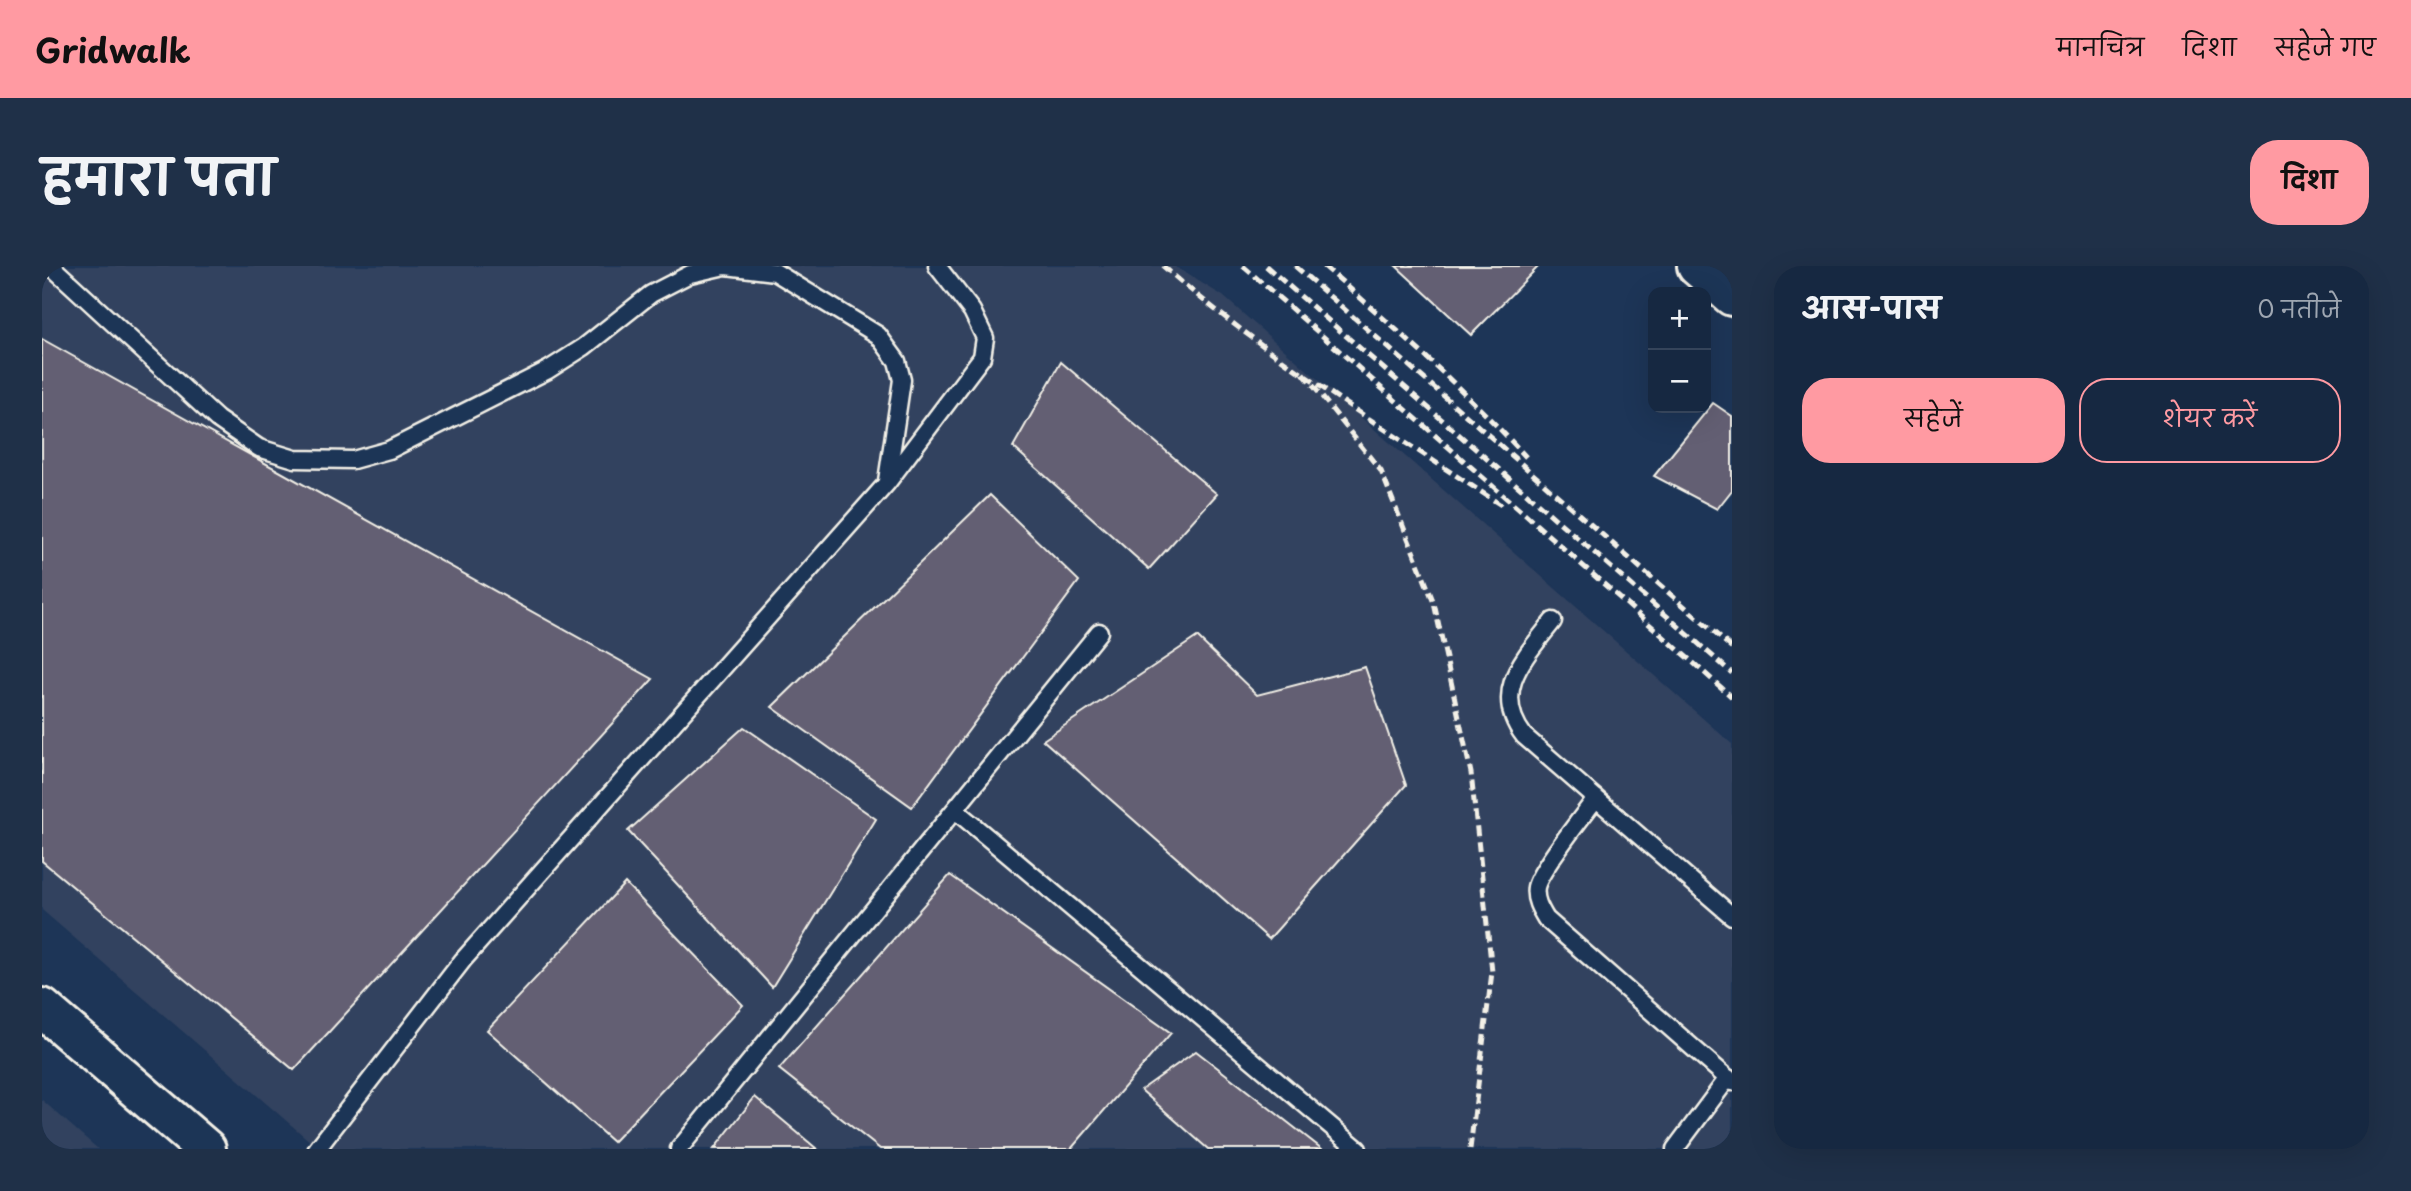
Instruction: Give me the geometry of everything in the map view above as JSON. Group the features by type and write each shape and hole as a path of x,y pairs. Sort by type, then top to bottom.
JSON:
{"street":[{"path":"1697,266 1732,296"},
{"path":"42,1008 206,1149"}],"lane":[{"path":"51,266 217,419 259,448 295,459 353,460 389,450 548,370 584,347 651,294 690,274 725,266 775,272 878,335 897,361 902,380 887,483"},
{"path":"317,1149 463,960 887,483 982,357 985,338 972,311 937,266"},
{"path":"1553,621 1521,662 1511,686 1510,708 1513,722 1524,736 1732,916"},
{"path":"679,1149 1099,632"},
{"path":"1596,799 1545,869 1536,887 1538,906 1546,919 1730,1080 1675,1149"},
{"path":"955,810 1358,1149"}],"shaded area":[{"path":"42,266 1174,266 1223,296 1732,744 1732,1149 319,1149 42,910"},
{"path":"42,1100 98,1149 42,1149"}],"building":[{"path":"1396,266 1539,266 1471,335"},
{"path":"42,339 653,679 294,1070 42,861"},
{"path":"1061,362 1217,494 1149,569 1013,447"},
{"path":"1713,403 1732,416 1732,490 1717,509 1654,476 1705,413 1711,413"},
{"path":"990,495 1079,581 912,807 772,707"},
{"path":"1197,637 1257,695 1365,667 1406,785 1269,939 1043,740"},
{"path":"744,727 876,819 772,987 628,831"},
{"path":"950,875 1171,1033 1071,1149 880,1149 779,1069"},
{"path":"625,883 743,1005 613,1142 487,1030"},
{"path":"1196,1051 1322,1149 1208,1149 1141,1090"},
{"path":"755,1097 817,1149 714,1149"}],"railway":[{"path":"1163,266 1285,362 1501,505"},
{"path":"1243,266 1732,697"},
{"path":"1266,266 1732,673"},
{"path":"1295,266 1732,648"},
{"path":"1324,266 1453,382 1526,457"},
{"path":"1303,373 1381,471 1434,603 1471,773 1492,972 1470,1149"}]}
